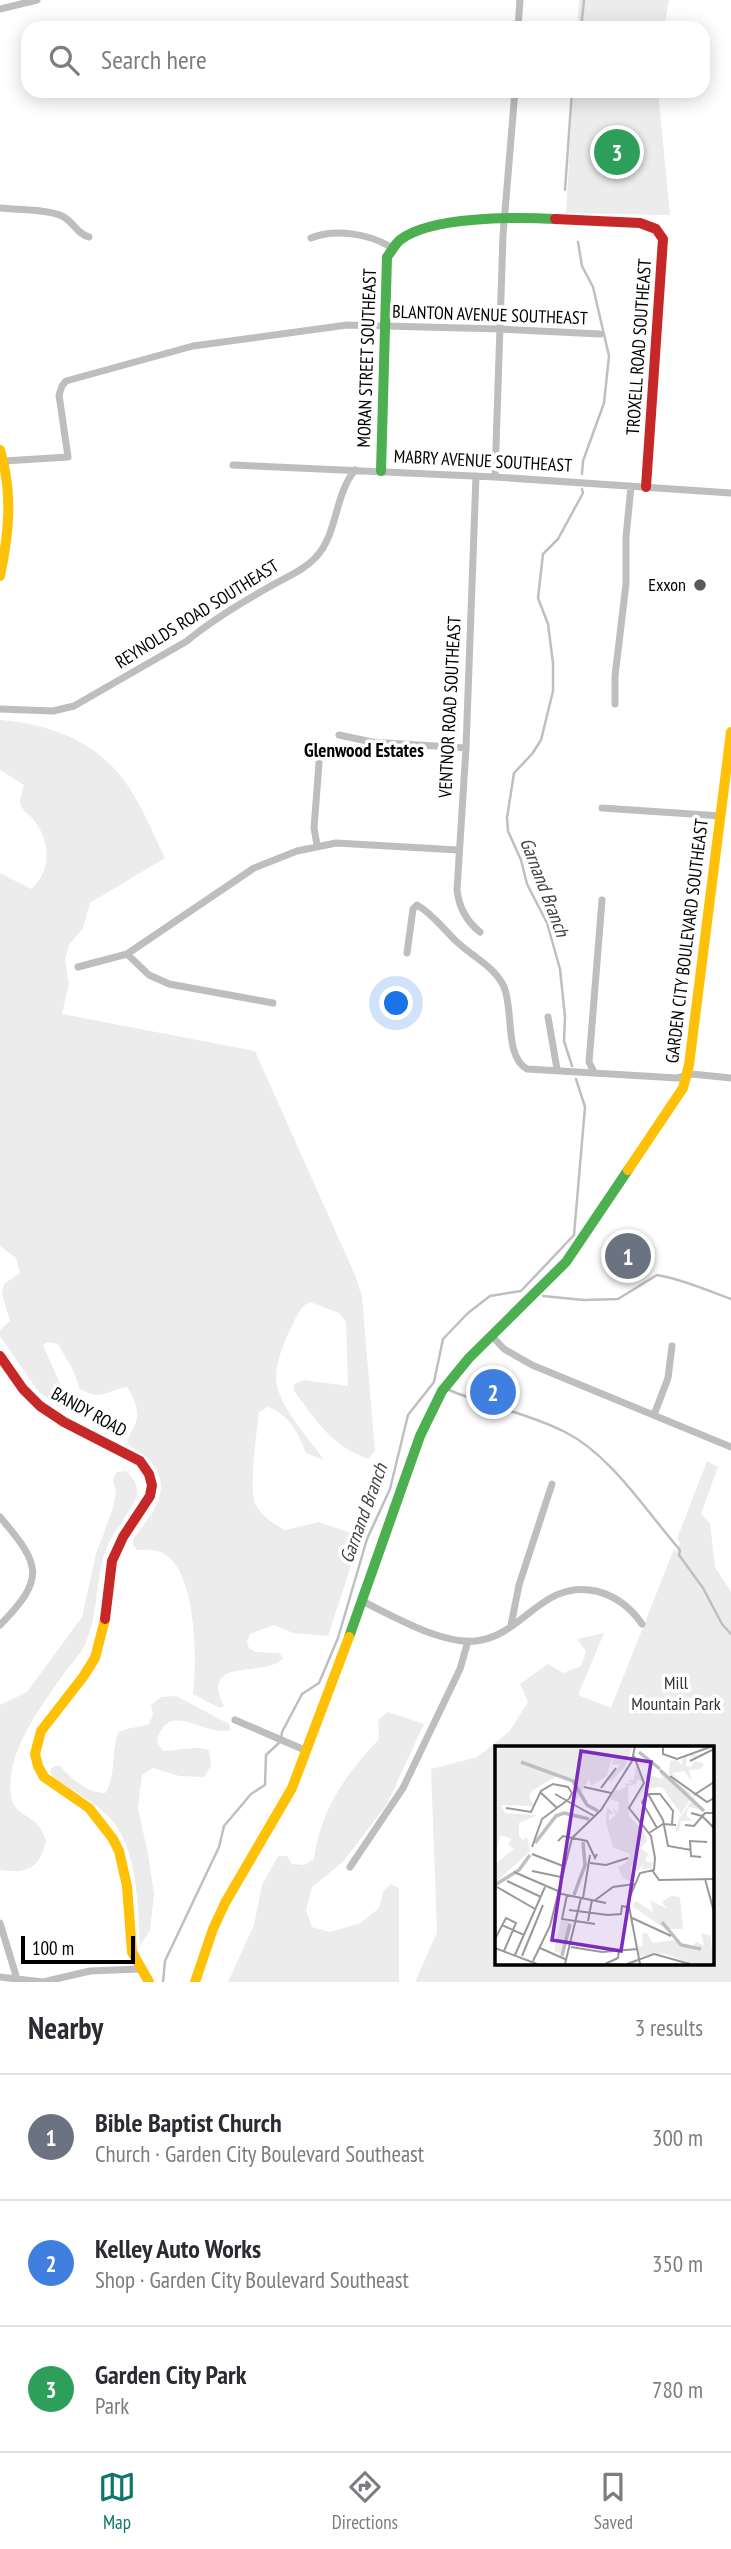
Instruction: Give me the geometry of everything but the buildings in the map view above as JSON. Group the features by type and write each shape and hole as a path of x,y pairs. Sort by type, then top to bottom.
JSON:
{"street":[{"path":"0,9 37,0"},
{"path":"519,21 520,0"},
{"path":"495,477 504,218 513,98"},
{"path":"0,208 55,214 69,221 79,233 89,237"},
{"path":"311,238 336,233 376,240 391,247 414,232 437,225 504,218"},
{"name":"TROXELL ROAD SOUTHEAST","path":"504,218 640,223 655,227 664,244 646,487"},
{"name":"MORAN STREET SOUTHEAST","path":"381,471 387,257 391,247"},
{"name":"BLANTON AVENUE SOUTHEAST","path":"2,456 68,457 60,391 66,381 192,346 327,327 364,325 387,328 500,329 600,334"},
{"path":"0,576 10,521 2,456"},
{"name":"MABRY AVENUE SOUTHEAST","path":"233,464 495,477 731,493"},
{"name":"REYNOLDS ROAD SOUTHEAST","path":"0,709 53,711 74,706 187,641 255,595 307,565 325,544 344,486 355,470"},
{"name":"VENTNOR ROAD SOUTHEAST","path":"476,476 466,748 458,850 458,900 468,921 480,932"},
{"path":"615,704 615,676 626,584 626,537 631,486"},
{"name":"GARDEN CITY BOULEVARD SOUTHEAST","path":"195,1982 213,1928 225,1903 280,1811 307,1751 420,1436 433,1408 450,1379 548,1281 576,1248 676,1102 687,1076 729,771 731,732"},
{"path":"339,735 372,742 466,748"},
{"path":"317,845 314,828 319,763"},
{"path":"602,808 721,816"},
{"path":"78,967 127,954 254,868 277,857 317,845 336,843 458,850"},
{"path":"594,1072 589,1062 601,900"},
{"path":"407,953 413,909 417,905 499,978 508,999 512,1039 519,1063 527,1069 677,1078 692,1074 731,1078"},
{"path":"127,954 149,975 169,984 273,1003"},
{"path":"548,1017 557,1069"},
{"path":"492,1336 504,1349 523,1361 731,1447"},
{"path":"654,1415 668,1378 672,1346"},
{"name":"BANDY ROAD","path":"0,1356 20,1385 40,1406 71,1426 140,1461 150,1475 151,1497 126,1531 115,1552 106,1588 100,1644 91,1665 41,1731 35,1755 44,1777 89,1808 119,1851 127,1886 132,1952 140,1969"},
{"path":"511,1625 519,1585 552,1484"},
{"path":"0,1517 27,1550 32,1566 32,1579 26,1597 0,1625"},
{"path":"362,1601 448,1638 468,1642 493,1637 551,1597 580,1589 612,1597 629,1609 642,1624"},
{"path":"350,1867 403,1788 460,1670 468,1642"},
{"path":"235,1720 307,1751"},
{"path":"0,1923 17,1979"},
{"path":"0,1977 43,1982 90,1971 140,1969 149,1982"}],"green space":[{"path":"579,0 669,0 665,21 578,21"},
{"path":"573,98 659,98 670,215 566,213"},
{"path":"0,720 55,731 88,747 103,758 133,794 165,858 90,903 83,928 69,945 65,960 69,983 62,1014 255,1051 355,1275 362,1297 375,1451 368,1459 343,1446 325,1431 294,1391 294,1384 304,1380 348,1386 346,1322 339,1313 310,1302 298,1313 285,1341 276,1380 285,1406 324,1460 306,1453 287,1419 268,1407 259,1412 255,1446 254,1498 265,1517 285,1530 319,1522 351,1533 359,1541 328,1636 293,1633 274,1625 250,1634 247,1642 249,1648 256,1652 280,1653 283,1658 275,1664 227,1674 220,1680 218,1690 224,1706 220,1708 193,1694 195,1661 192,1618 189,1598 175,1564 158,1551 137,1550 133,1545 133,1539 154,1510 161,1489 155,1468 146,1457 128,1444 137,1417 135,1402 130,1392 127,1387 99,1395 80,1389 58,1344 48,1342 43,1345 64,1393 65,1411 38,1391 0,1336 0,1330 10,1321 2,1294 4,1284 20,1273 16,1258 0,1246 0,873 31,889 43,874 47,856 39,828 21,805 24,785 0,770"},
{"name":"Mill Mountain Park","path":"707,1461 718,1467 701,1514 710,1523 715,1567 731,1592 731,1982 415,1982 437,1932 431,1769 477,1757 509,1732 528,1702 520,1684 548,1664 563,1673 581,1666 586,1651 577,1639 604,1633 578,1695 611,1708 674,1549 676,1552 680,1543 677,1539"},
{"path":"126,1471 136,1483 136,1498 106,1549 86,1642 36,1715 19,1747 14,1763 11,1779 12,1801 17,1809 35,1822 46,1840 40,1857 31,1867 18,1871 0,1870 0,1705 27,1692 82,1617 96,1554 113,1508 116,1493 113,1479 117,1472"},
{"path":"176,1696 229,1724 231,1730 210,1729 188,1722 169,1722 162,1729 157,1742 163,1751 191,1748 209,1750 211,1766 204,1777 179,1776 153,1768 142,1775 138,1808 154,1894 150,1930 140,1946 135,1878 119,1830 109,1817 89,1800 52,1776 50,1770 54,1766 60,1766 86,1788 105,1793 111,1780 118,1733 149,1724 153,1714 151,1705 161,1697"},
{"path":"388,1712 424,1724 387,1804 343,1862 312,1887 306,1910 312,1927 330,1932 361,1923 379,1908 384,1890 391,1884 399,1888 399,1982 228,1982 254,1925 262,1885 278,1856 287,1856 292,1864 304,1865 314,1859 322,1824 336,1794 355,1766 379,1739 378,1720"}],"waterway":[{"name":"Garnand Branch","path":"582,21 584,0"},
{"name":"Garnand Branch","path":"565,190 572,98"},
{"name":"Garnand Branch","path":"578,242 582,266 593,287 609,356 604,403 583,461 582,474"},
{"name":"Garnand Branch","path":"572,1066 564,1041 565,1017 560,969 547,923 527,884 521,860 508,831 507,818 514,773 541,740 553,691 548,624 538,598 543,554 558,539 583,493 582,489"},
{"name":"Garnand Branch","path":"163,1982 165,1961 219,1847 224,1826 251,1794 265,1785 266,1755 281,1741 282,1732 302,1694 319,1683 338,1638 367,1539 390,1489 408,1415 434,1382 443,1339 468,1313 490,1296 521,1291 574,1235 585,1107 576,1079"},
{"path":"543,1296 584,1300 618,1299 657,1275 731,1299"},
{"path":"449,1390 551,1425 582,1442 598,1455 627,1485 680,1550 679,1555 731,1634"}],"traffic: fast":[{"path":"381,471 387,257 393,248 400,240 414,232 452,222 497,218 555,219"},
{"path":"349,1637 420,1436 442,1391 469,1358 566,1262 628,1170"}],"traffic: slow":[{"path":"0,450 8,497 6,544 0,576"},
{"path":"628,1170 683,1088 689,1065 731,732"},
{"path":"105,1619 95,1658 41,1731 35,1754 44,1777 89,1808 113,1839 119,1851 127,1886 132,1952 149,1982"},
{"path":"195,1982 225,1903 292,1788 349,1637"}],"traffic: jam":[{"path":"555,219 640,223 656,229 663,239 646,487"},
{"path":"0,1356 23,1389 40,1406 64,1422 140,1461 149,1474 152,1485 150,1496 123,1537 112,1561 105,1619"}],"place":[{"name":"Garden City Park","path":"617,152"},
{"name":"Exxon","path":"700,585"},
{"name":"Bible Baptist Church","path":"628,1256"},
{"name":"Kelley Auto Works","path":"493,1392"}],"district":[{"name":"Glenwood Estates","path":"364,750"}]}
